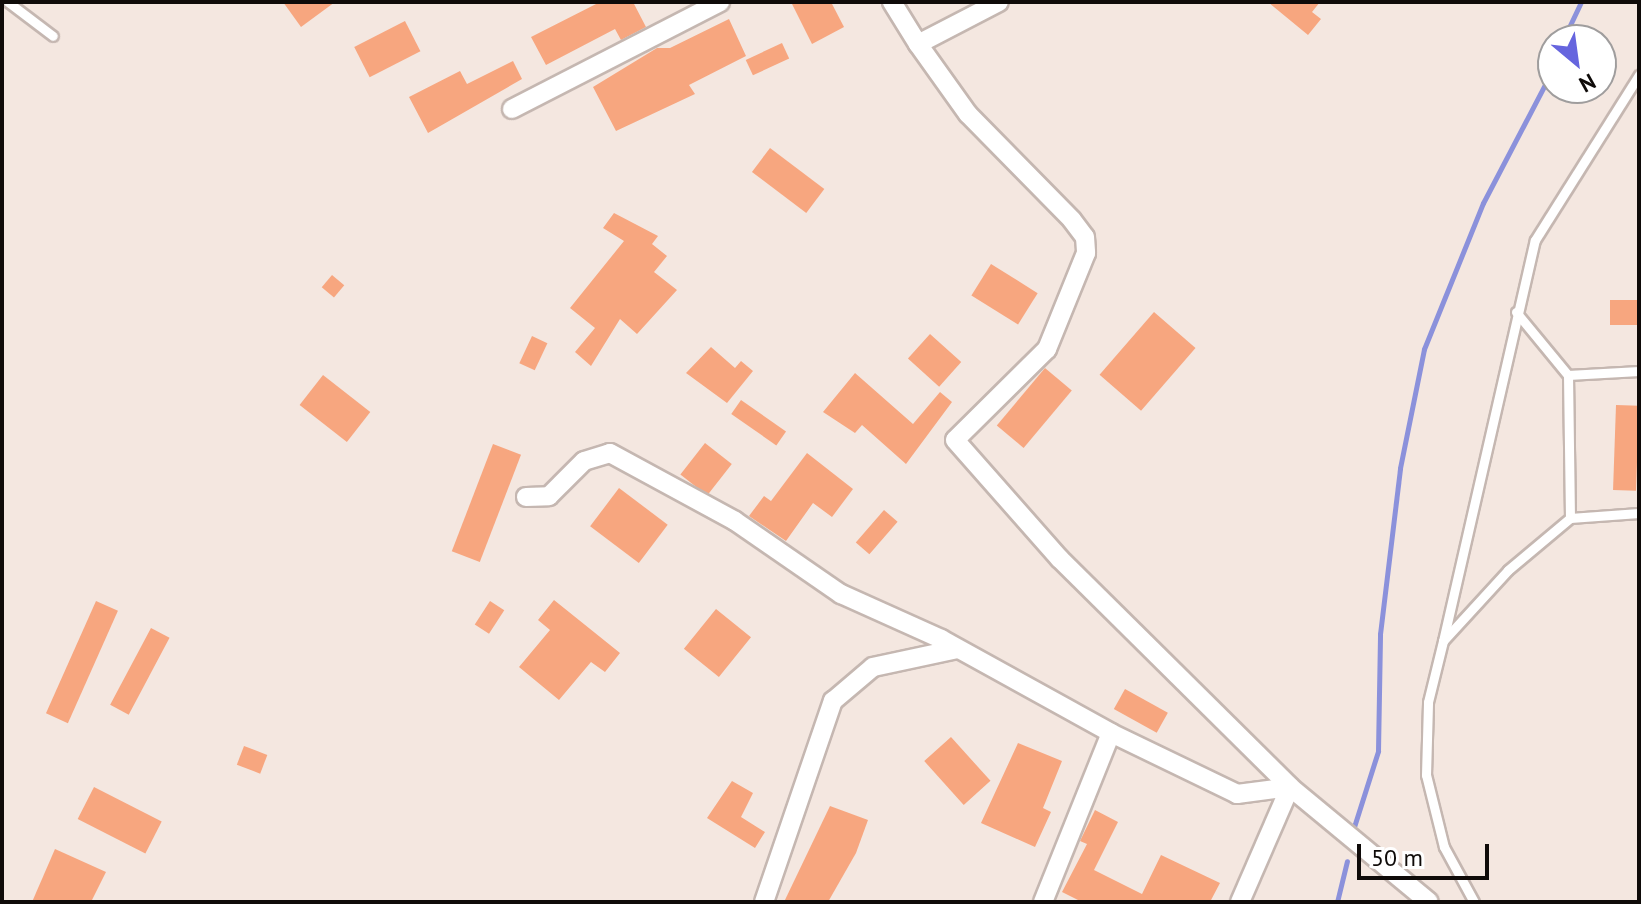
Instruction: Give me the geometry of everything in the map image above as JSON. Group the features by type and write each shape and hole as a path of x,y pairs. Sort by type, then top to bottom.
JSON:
{"street":[{"path":"512,109 720,2"},
{"path":"892,2 968,114 1085,237 1086,253 1047,349 955,440 1060,559 1290,787 1429,902"},
{"path":"918,44 999,2"},
{"path":"526,497 549,496 584,461 610,453 735,521 841,594 957,649 1111,733 1237,794 1290,787"},
{"path":"764,902 833,701 873,667 957,649"},
{"path":"1043,902 1111,733"},
{"path":"1240,902 1290,787"}],"lane":[{"path":"8,2 53,36"},
{"path":"1474,902 1444,847 1426,775 1428,702 1535,240 1639,75"},
{"path":"1516,312 1568,375 1570,518"},
{"path":"1568,375 1639,371"},
{"path":"1443,641 1508,570 1570,518 1639,513"}],"building":[{"path":"283,2 335,2 301,27"},
{"path":"600,2 633,2 646,27 621,40 615,29 546,65 531,37"},
{"path":"791,2 831,2 844,27 812,44"},
{"path":"1268,2 1320,2 1312,12 1321,19 1308,35"},
{"path":"729,19 746,56 689,85 695,94 616,131 593,87 657,48 670,48"},
{"path":"405,21 420,51 370,77 354,47"},
{"path":"782,43 789,58 753,75 746,60"},
{"path":"513,61 522,79 428,133 409,97 460,71 467,84"},
{"path":"770,148 824,189 806,213 752,172"},
{"path":"614,213 658,236 652,244 667,256 654,272 677,290 637,334 620,319 591,366 575,352 595,328 570,308 624,241 603,228"},
{"path":"991,264 1038,293 1018,325 971,295"},
{"path":"332,275 344,285 334,298 322,287"},
{"path":"1610,300 1639,300 1639,325 1610,325"},
{"path":"1154,312 1196,348 1141,411 1100,375"},
{"path":"930,334 961,362 939,387 908,359"},
{"path":"532,336 547,343 535,370 519,363"},
{"path":"711,347 735,368 741,361 753,371 727,403 686,373"},
{"path":"1045,368 1072,390 1024,448 997,425"},
{"path":"855,373 913,424 940,392 952,402 906,464 862,425 855,433 823,412"},
{"path":"323,375 370,412 347,442 300,405"},
{"path":"741,400 786,432 776,445 731,414"},
{"path":"1616,405 1639,406 1636,491 1613,490"},
{"path":"705,443 732,464 707,495 680,475"},
{"path":"493,444 521,455 480,562 452,551"},
{"path":"807,453 853,489 832,517 813,503 786,541 749,516 764,496 771,501"},
{"path":"619,488 668,525 639,563 590,526"},
{"path":"884,510 898,522 869,554 856,542"},
{"path":"554,600 620,653 605,672 591,662 559,700 519,667 550,630 538,620"},
{"path":"96,601 118,611 68,723 46,713"},
{"path":"490,601 504,610 489,634 475,624"},
{"path":"716,609 751,637 719,677 684,649"},
{"path":"151,628 170,638 129,715 110,705"},
{"path":"1125,689 1168,713 1157,733 1114,709"},
{"path":"951,737 990,781 964,805 924,761"},
{"path":"1018,743 1062,761 1043,808 1051,812 1035,847 981,823"},
{"path":"244,746 267,755 260,774 237,765"},
{"path":"732,781 753,793 741,817 765,832 755,848 707,818"},
{"path":"94,787 162,822 145,854 78,819"},
{"path":"830,806 868,820 856,853 828,902 784,902"},
{"path":"1095,810 1118,822 1094,870 1142,894 1161,855 1220,883 1210,902 1082,902 1062,892 1087,844 1080,841"},
{"path":"55,849 106,872 91,902 32,902"}],"waterway":[{"path":"1571,24 1581,2"},
{"path":"1353,830 1378,751 1380,634 1400,468 1424,349 1483,203 1537,100"},
{"path":"1337,902 1347,861"}]}
